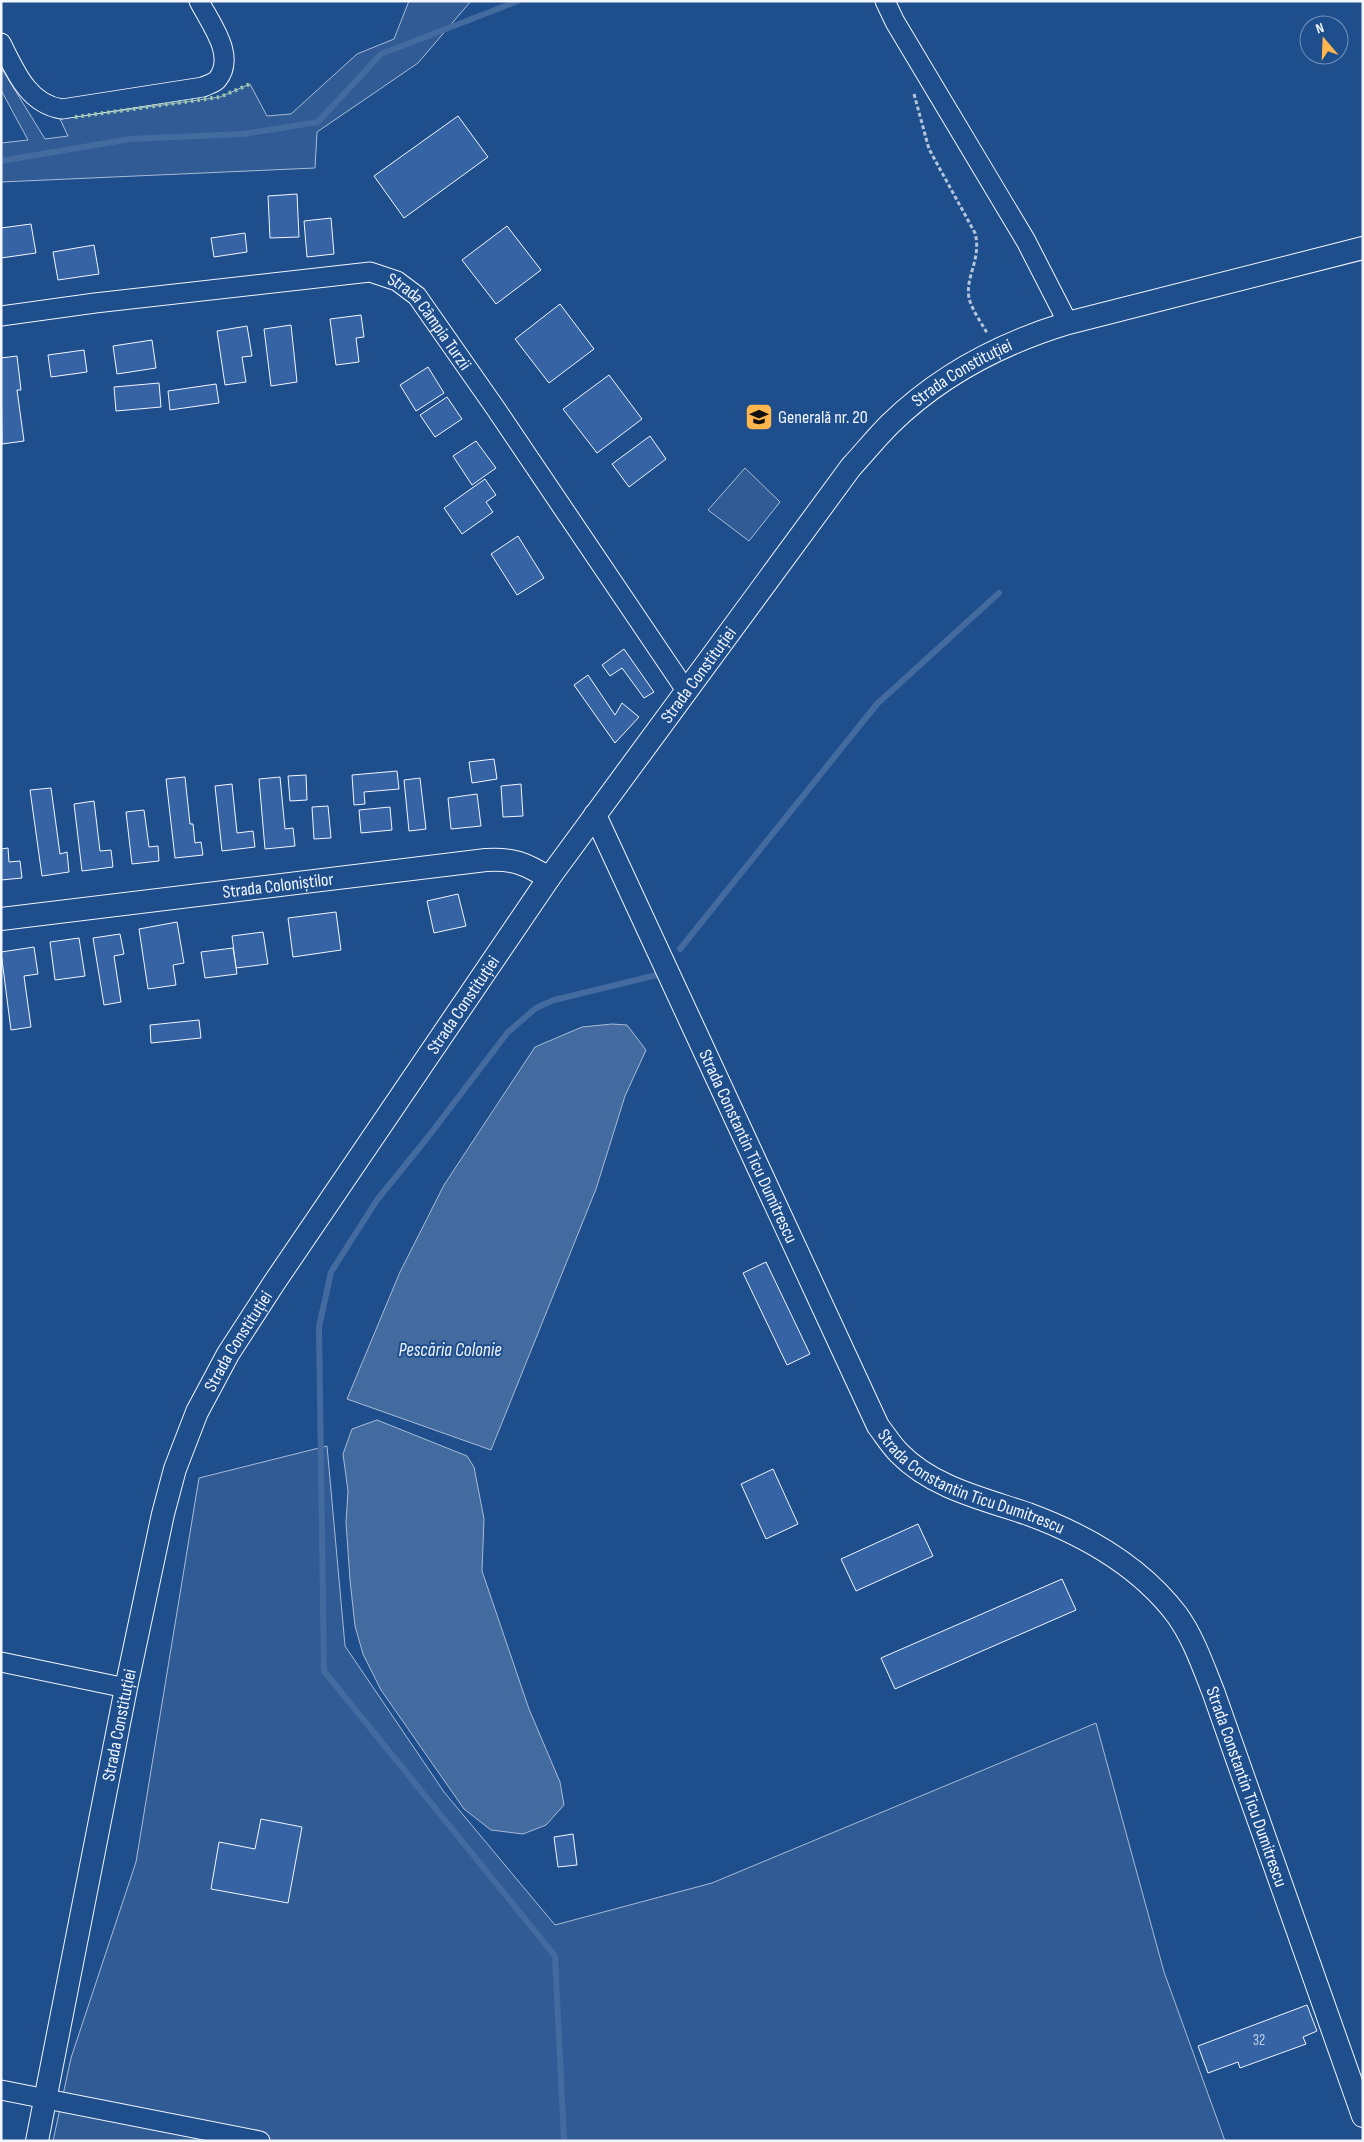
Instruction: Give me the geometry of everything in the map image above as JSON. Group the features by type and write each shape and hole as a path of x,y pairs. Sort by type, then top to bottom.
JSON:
{"street":[{"path":"1,43 26,88 36,99 49,108 62,110 203,87 216,80 223,68 225,56 198,1"},
{"path":"885,1 895,22 1026,241 1068,323"},
{"name":"Strada Constituției","path":"37,2141 126,1688 163,1514 174,1469 197,1412 228,1354 274,1283 549,878 851,468 889,425 922,396 997,349 1030,334 1363,248"},
{"name":"Strada Câmpia Turzii","path":"1,316 95,303 370,272 397,281 417,296 496,409 686,692"},
{"name":"Strada Constantin Ticu Dumitrescu","path":"594,815 878,1426 899,1453 916,1468 943,1485 1074,1532 1113,1555 1147,1582 1178,1616 1196,1651 1213,1691 1363,2116"},
{"name":"Strada Coloniștilor","path":"1,919 486,860 505,859 526,864 549,878"},
{"path":"1,1662 126,1688"},
{"path":"1,2090 260,2141"}],"path":[{"path":"914,92 916,106 929,149 975,233 978,243 977,256 969,285 969,299 997,349"}],"shaded area":[{"path":"409,1 471,1 418,63 317,132 315,168 1,182 1,143 28,140 1,90 2,69 45,139 68,136 60,119 220,97 250,84 267,116 291,114 357,54 394,39"},
{"path":"745,468 780,502 749,541 708,510"},
{"path":"327,1446 345,1646 444,1792 555,1925 712,1883 1096,1723 1164,1972 1225,2141 53,2141 71,2058 136,1862 199,1478"}],"water":[{"name":"Pescăria Colonie","path":"612,1024 627,1025 646,1050 625,1096 596,1189 491,1450 347,1399 400,1272 444,1185 535,1047 582,1027"},
{"path":"377,1420 467,1456 474,1467 484,1519 482,1571 529,1709 560,1782 564,1805 546,1825 523,1834 491,1830 464,1809 381,1690 363,1654 355,1626 350,1580 346,1522 348,1491 343,1454 352,1429"}],"building":[{"path":"458,116 488,157 404,218 374,176"},
{"path":"297,194 299,237 270,238 268,196"},
{"path":"331,218 334,254 307,257 304,221"},
{"path":"31,224 36,253 1,258 1,228"},
{"path":"507,226 541,270 496,304 462,260"},
{"path":"245,233 247,252 214,257 211,238"},
{"path":"94,245 99,274 58,280 53,252"},
{"path":"560,304 594,349 549,383 515,339"},
{"path":"361,315 364,337 356,338 359,362 336,365 330,319"},
{"path":"291,325 297,382 271,386 264,329"},
{"path":"247,326 252,356 242,357 246,382 225,385 217,331"},
{"path":"152,340 156,368 117,374 113,346"},
{"path":"84,350 87,372 51,377 48,355"},
{"path":"17,356 21,390 17,390 24,441 2,444 1,358"},
{"path":"428,367 444,393 416,411 400,385"},
{"path":"609,375 642,419 597,453 563,409"},
{"path":"159,383 161,407 116,411 114,387"},
{"path":"216,384 219,403 170,410 168,391"},
{"path":"447,397 462,419 435,437 420,415"},
{"path":"650,436 666,459 629,487 612,464"},
{"path":"476,441 496,468 472,485 453,456"},
{"path":"485,479 496,495 486,502 493,512 462,534 444,508"},
{"path":"518,536 544,578 517,595 491,554"},
{"path":"624,649 654,692 644,698 622,668 610,676 602,665"},
{"path":"588,675 615,715 622,703 639,717 615,743 574,685"},
{"path":"494,759 497,779 472,783 469,762"},
{"path":"397,771 399,789 364,792 365,804 354,805 352,775"},
{"path":"306,775 307,800 290,801 288,776"},
{"path":"185,777 190,824 193,824 195,843 201,842 203,855 175,858 166,779"},
{"path":"280,777 285,829 293,828 295,846 265,849 259,779"},
{"path":"420,778 426,829 409,831 404,780"},
{"path":"232,784 237,833 253,831 255,847 222,851 215,786"},
{"path":"521,784 523,816 503,817 501,786"},
{"path":"51,788 60,854 67,852 69,872 42,876 30,790"},
{"path":"477,794 481,826 451,829 448,798"},
{"path":"94,801 100,851 111,850 113,867 82,871 74,804"},
{"path":"328,806 331,838 314,839 312,807"},
{"path":"390,807 392,830 361,833 359,810"},
{"path":"144,810 149,847 158,846 159,861 132,864 126,812"},
{"path":"8,848 9,862 20,861 22,878 1,880 1,849"},
{"path":"458,894 466,926 434,933 427,901"},
{"path":"336,912 341,950 293,957 288,918"},
{"path":"177,922 184,963 173,965 176,985 148,989 139,929"},
{"path":"263,932 268,964 236,968 232,936"},
{"path":"120,934 124,954 114,956 121,1002 104,1005 93,938"},
{"path":"79,938 85,976 55,980 50,942"},
{"path":"34,947 38,974 24,976 31,1027 11,1030 1,952"},
{"path":"233,948 237,974 205,978 201,952"},
{"path":"199,1020 201,1038 151,1043 150,1025"},
{"path":"766,1262 810,1354 787,1365 743,1273"},
{"path":"773,1469 798,1524 766,1539 741,1484"},
{"path":"918,1524 933,1556 856,1591 841,1559"},
{"path":"1062,1579 1076,1610 895,1689 881,1658"},
{"path":"261,1819 302,1827 288,1903 211,1889 219,1842 255,1849"},
{"path":"573,1834 577,1865 558,1867 554,1837"},
{"path":"1307,2005 1317,2031 1303,2037 1306,2044 1240,2068 1238,2062 1208,2073 1198,2046"}],"waterway":[{"path":"1,161 130,139 243,134 318,122 381,54 518,1"},
{"path":"680,949 877,704 999,593"},
{"path":"564,2141 555,1956 324,1671 319,1327 331,1272 377,1200 508,1032 536,1008 554,1000 657,975"}],"hedge":[{"path":"75,117 220,97 250,84"}],"place":[{"name":"Generală nr. 20","path":"759,417"}]}
